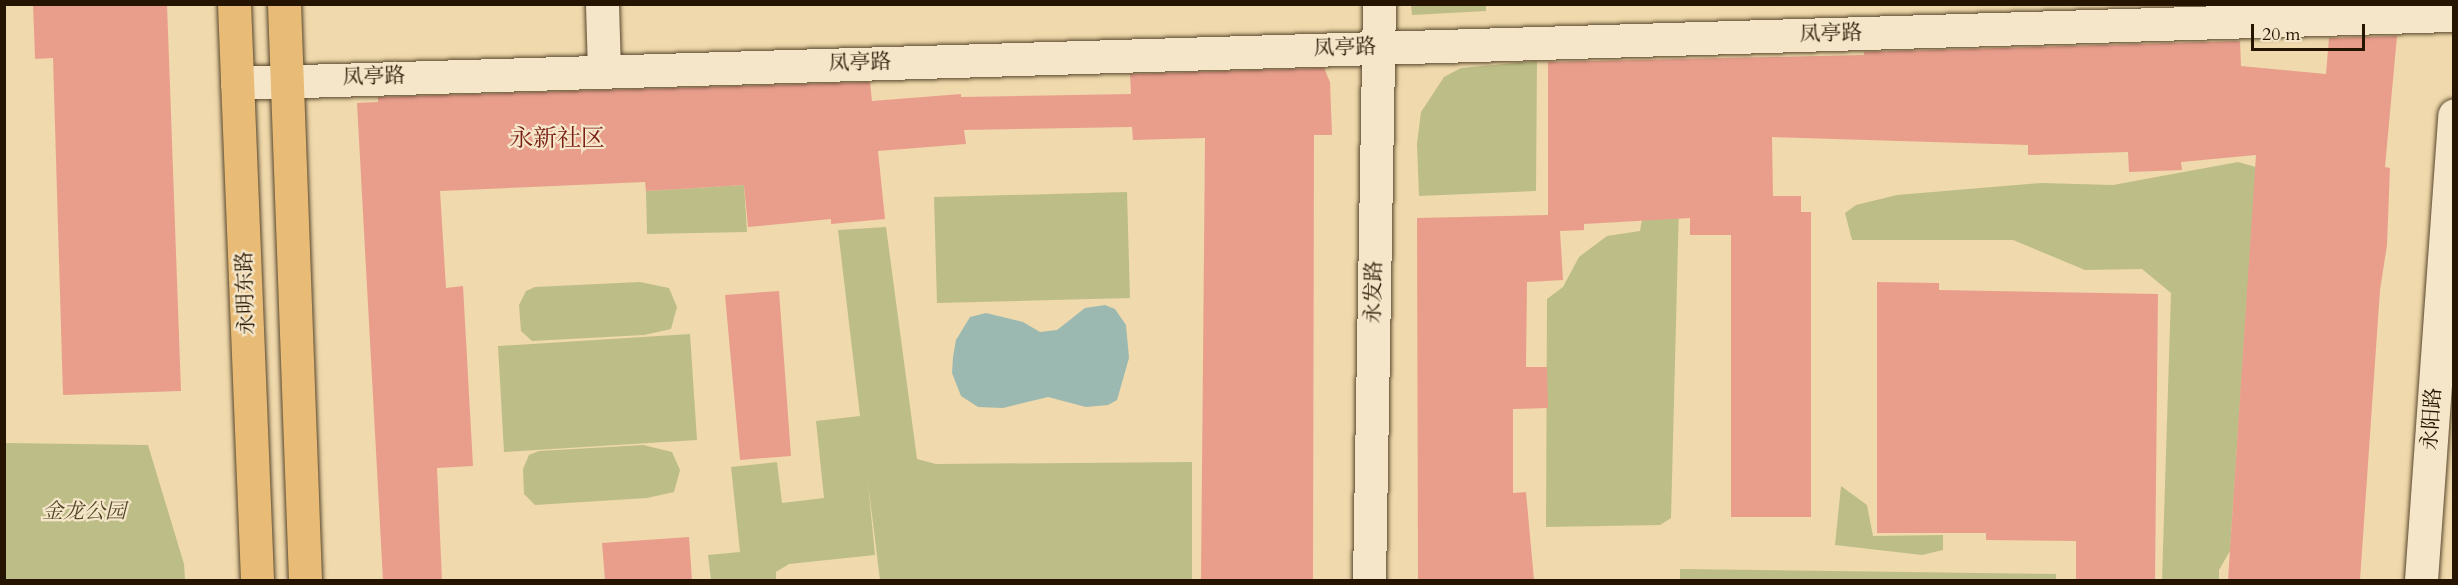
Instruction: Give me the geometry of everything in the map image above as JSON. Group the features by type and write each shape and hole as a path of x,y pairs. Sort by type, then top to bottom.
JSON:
{"main road":[{"name":"永明东路","path":"234,4 257,580"},
{"path":"284,4 305,580"}],"street":[{"path":"602,4 604,70"},
{"name":"永发路","path":"1368,580 1379,4"},
{"name":"凤亭路","path":"237,83 2454,15"},
{"name":"永阳路","path":"2421,580 2454,115"}],"green space":[{"path":"1411,5 1486,5 1486,11 1412,15"},
{"path":"1537,61 1536,191 1419,196 1417,144 1421,112 1444,77 1461,68"},
{"path":"2238,162 2256,167 2230,551 2219,570 2219,580 2162,580 2171,293 2142,269 2085,270 2013,240 1852,240 1845,213 1856,205 1897,195 2041,183 2113,185"},
{"path":"744,185 747,232 647,234 646,191"},
{"path":"1127,192 1130,298 937,303 934,197"},
{"path":"1679,205 1671,518 1660,525 1546,527 1547,299 1563,287 1579,257 1607,236 1640,231 1644,208"},
{"path":"886,227 917,459 936,464 1192,462 1192,580 880,580 868,483 875,555 789,564 776,572 776,580 711,580 708,555 740,552 731,467 777,462 782,503 824,498 816,421 860,416 838,230"},
{"path":"640,282 669,288 677,307 671,329 644,335 532,341 521,331 519,305 526,291 535,287"},
{"path":"690,334 697,440 504,452 498,346"},
{"name":"金龙公园","path":"5,443 148,445 184,564 185,580 5,580"},
{"path":"643,445 672,452 680,470 674,492 647,498 535,505 524,494 523,469 529,455 539,451"},
{"path":"1841,486 1867,505 1873,536 1943,535 1943,550 1922,555 1835,545"},
{"path":"1680,569 2056,574 2056,580 1680,580"}],"water":[{"path":"1105,305 1115,309 1126,325 1129,358 1117,400 1108,405 1086,407 1048,397 1003,408 978,407 961,396 952,373 953,357 956,340 970,317 986,313 1023,322 1040,332 1057,330 1085,308"}],"building":[{"path":"33,4 167,4 181,391 63,395 53,58 35,59"},
{"path":"2397,36 2385,167 2390,168 2387,245 2380,290 2360,580 2228,580 2256,155 2181,162 2182,170 2129,172 2128,152 2028,155 2028,145 1772,137 1773,196 1801,196 1801,212 1811,212 1811,517 1731,517 1731,235 1690,235 1690,218 1584,224 1584,230 1560,231 1563,280 1527,282 1526,367 1547,367 1548,408 1513,409 1513,493 1526,492 1534,580 1418,580 1417,218 1548,215 1548,62 1864,55 1864,52 2240,41 2241,66 2326,74 2329,38"},
{"path":"1324,68 1330,82 1332,135 1314,135 1313,580 1201,580 1205,138 1133,140 1132,127 964,130 966,144 878,151 885,219 831,224 831,219 748,227 744,185 646,191 645,182 440,191 446,288 463,286 473,466 437,468 442,580 383,580 357,103 378,102 378,97 870,82 872,101 961,94 961,97 1131,94 1130,74"},
{"path":"1877,282 1939,283 1939,290 2158,294 2155,580 2076,580 2076,541 1986,540 1986,533 1877,533"},
{"path":"779,291 791,456 740,460 725,295"},
{"path":"689,537 692,580 605,580 602,543"}],"district":[{"name":"永新社区","path":"557,139"}]}
